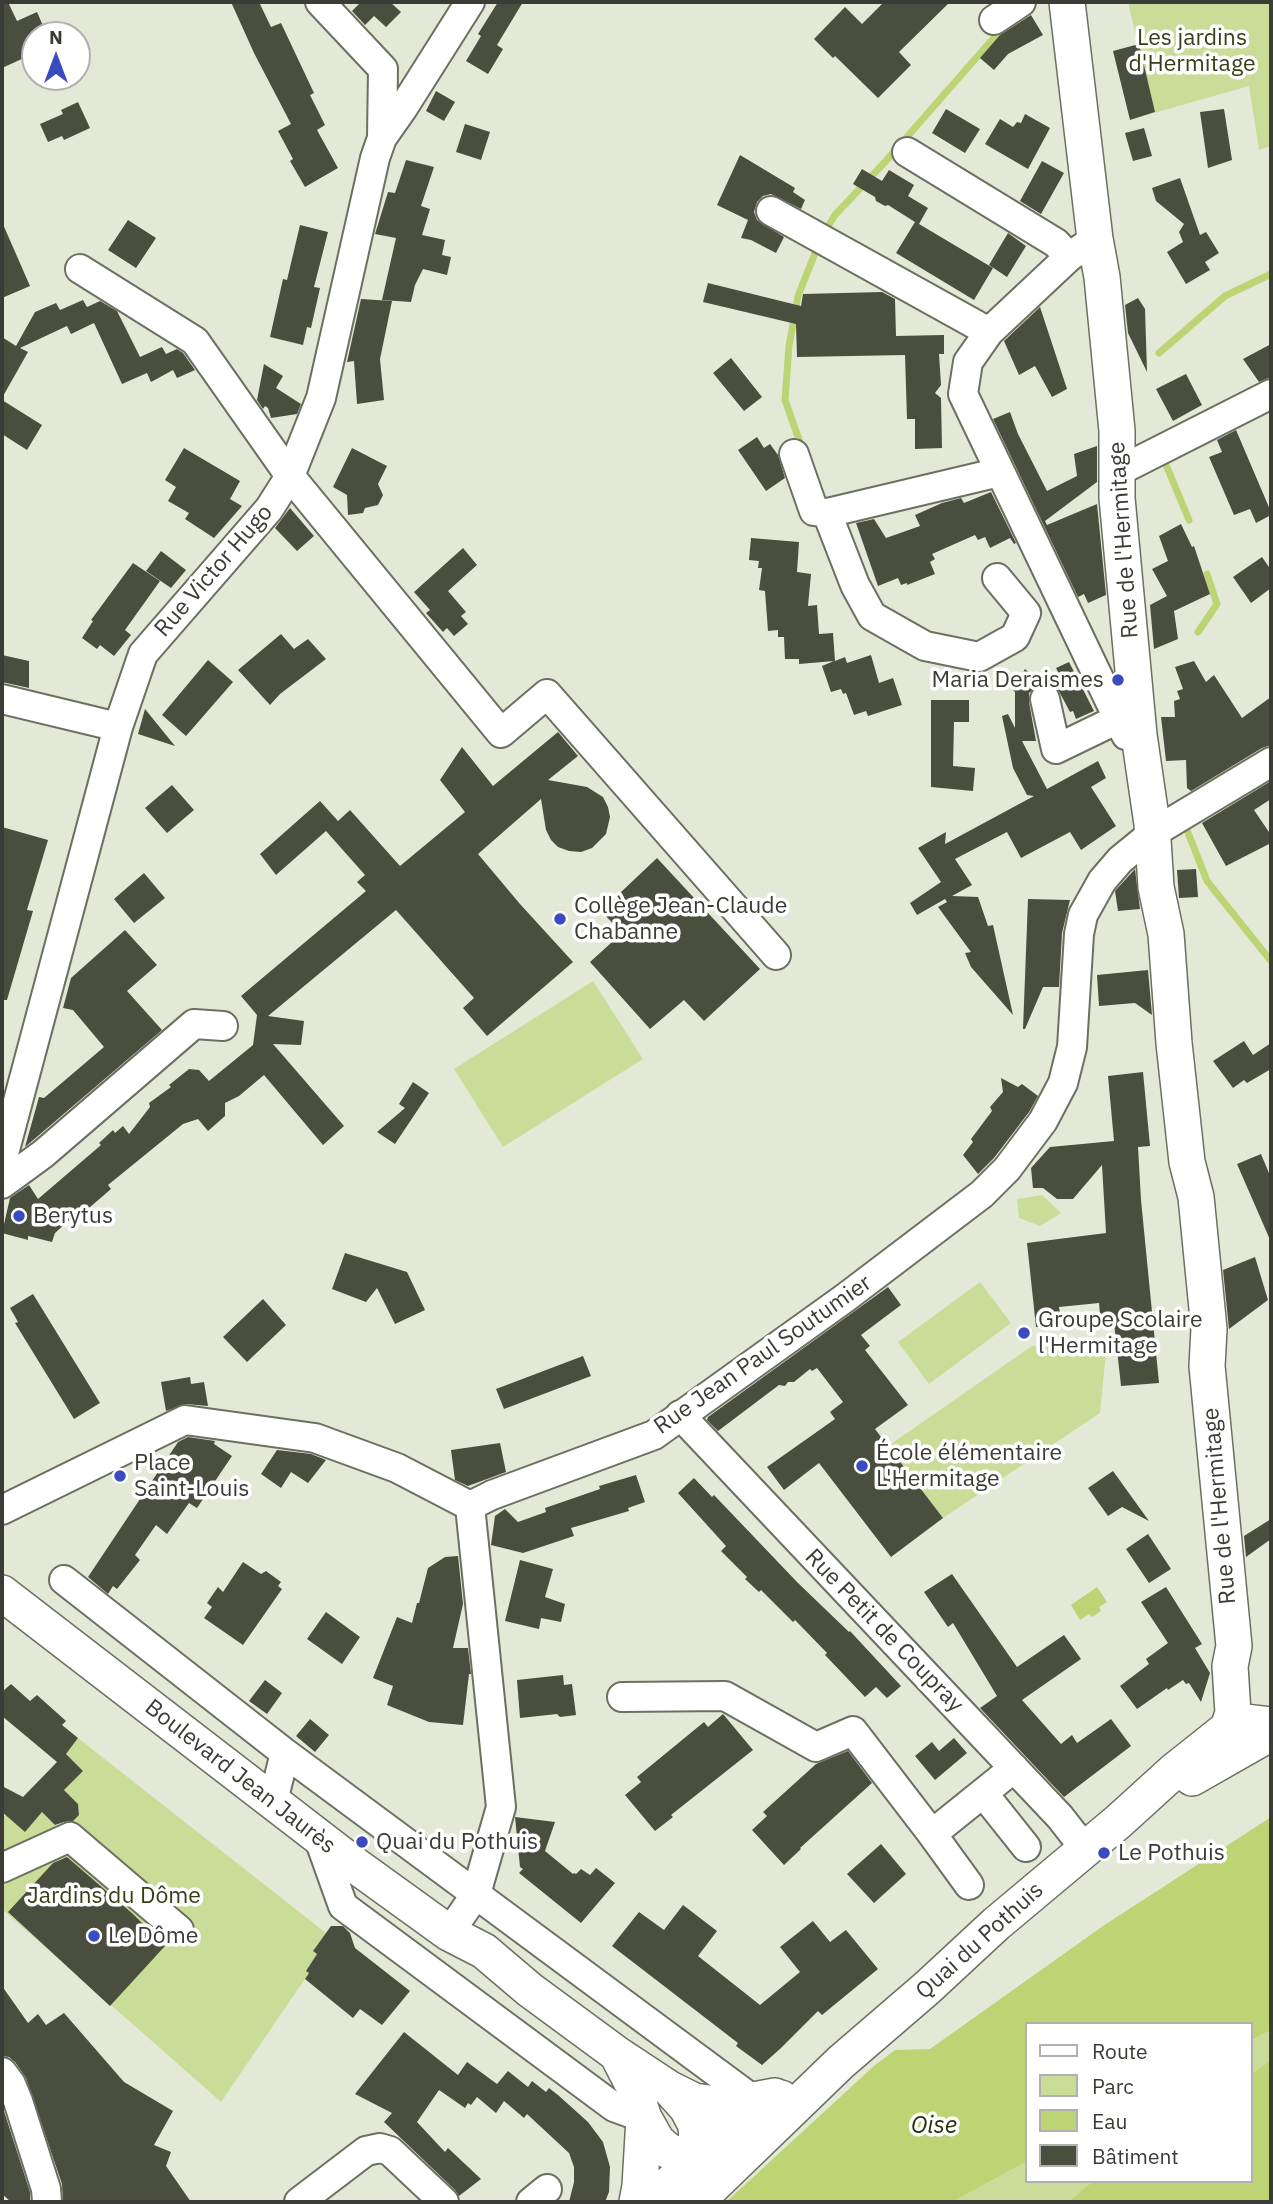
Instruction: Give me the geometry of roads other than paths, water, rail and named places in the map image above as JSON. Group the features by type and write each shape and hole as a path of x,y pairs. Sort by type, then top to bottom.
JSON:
{"main road":[{"name":"Rue de l'Hermitage","path":"1067,2 1082,248 1102,277 1116,431 1115,473 1128,727 1153,833 1156,887 1166,934 1187,1163 1196,1197 1208,1316 1207,1366 1234,1646 1242,1665 1249,1727"},
{"name":"Boulevard Jean Jaurès","path":"2,1593 318,1836 449,1933 484,1951 530,1990 670,2089"},
{"name":"Quai du Pothuis","path":"1119,1821 1219,1763 1237,1746 1249,1727"},
{"name":"Quai du Pothuis","path":"696,2202 841,2062 1174,1771 1249,1727"},
{"path":"617,2054 633,2085 644,2118 657,2141 667,2150 718,2163 741,2161"},
{"name":"Quai du Pothuis","path":"670,2089 694,2101 717,2104 772,2097 841,2062"},
{"path":"670,2089 687,2108 696,2125 698,2159 681,2202"},
{"name":"Quai du Pothuis","path":"650,2202 722,2136 757,2116 772,2097"},
{"path":"637,2202 644,2118"}],"street":[{"path":"320,2 383,69 382,138"},
{"name":"Rue Victor Hugo","path":"2,1161 118,727 143,654 270,509 290,476 321,398 375,158 382,138 470,2"},
{"path":"994,20 1021,2"},
{"path":"908,152 1056,243 1082,248"},
{"path":"771,211 989,332"},
{"path":"1045,699 1056,749 1128,727 963,394 968,362 989,332 1082,248"},
{"path":"80,269 195,341 290,476 501,733 547,694 776,955"},
{"path":"1115,473 1271,394"},
{"path":"794,454 814,511 827,513 1000,472"},
{"path":"827,513 855,585 872,616 925,646 979,657 1014,637 1026,613 997,578"},
{"path":"2,699 118,727"},
{"name":"Rue Jean Paul Soutumier","path":"470,1506 492,1495 654,1435 845,1298 982,1194 1007,1168 1043,1121 1063,1083 1072,1048 1079,934 1083,915 1102,881 1120,860 1153,833 1271,762"},
{"path":"2,1184 43,1154 194,1024 223,1026"},
{"name":"Rue Petit de Coupray","path":"680,1415 1060,1817 1085,1849"},
{"path":"2,1510 185,1420 315,1438 397,1468 470,1506 501,1807 476,1894 449,1933"},
{"path":"64,1580 285,1753 476,1894 772,2097"},
{"path":"622,1697 724,1696 816,1747 853,1731 968,1885"},
{"path":"273,1801 285,1753"},
{"path":"932,1834 1014,1768"},
{"path":"983,1793 1026,1847"},
{"path":"318,1836 343,1906 614,2107 644,2118"},
{"path":"2,1868 70,1837 179,1930"},
{"path":"2,2072 18,2101 46,2189 47,2202"},
{"path":"299,2202 366,2151 380,2148 390,2151 444,2202"}],"water":[{"path":"1097,1587 1107,1602 1099,1607 1101,1611 1092,1617 1089,1614 1080,1620 1071,1605"},
{"name":"Oise","path":"1271,1817 1271,2030 1252,2040 1252,2022 1024,2022 1024,2163 952,2202 726,2202 875,2065 895,2050 930,2049 1103,1926"},
{"path":"1271,2060 1271,2202 1068,2202 1091,2183 1252,2183 1252,2074"}],"waterway":[{"path":"824,233 835,215 998,33"},
{"path":"803,451 785,400 789,346 798,296 819,243"},
{"path":"1159,353 1225,296 1271,274"},
{"path":"1164,460 1189,520"},
{"path":"1198,632 1217,604 1207,574"},
{"path":"1187,830 1207,881 1271,961"}],"place":[{"name":"Maria Deraismes","path":"1118,680"},
{"name":"Collège Jean-Claude Chabanne","path":"560,919"},
{"name":"Berytus","path":"19,1216"},
{"name":"Groupe Scolaire l'Hermitage","path":"1024,1333"},
{"name":"École élémentaire L'Hermitage","path":"862,1466"},
{"name":"Place Saint-Louis","path":"120,1476"},
{"name":"Quai du Pothuis","path":"362,1842"},
{"name":"Le Pothuis","path":"1104,1853"},
{"name":"Le Dôme","path":"94,1936"}],"park label":[{"name":"Les jardins d'Hermitage","path":"1192,51"},
{"name":"Jardins du Dôme","path":"114,1896"}]}
